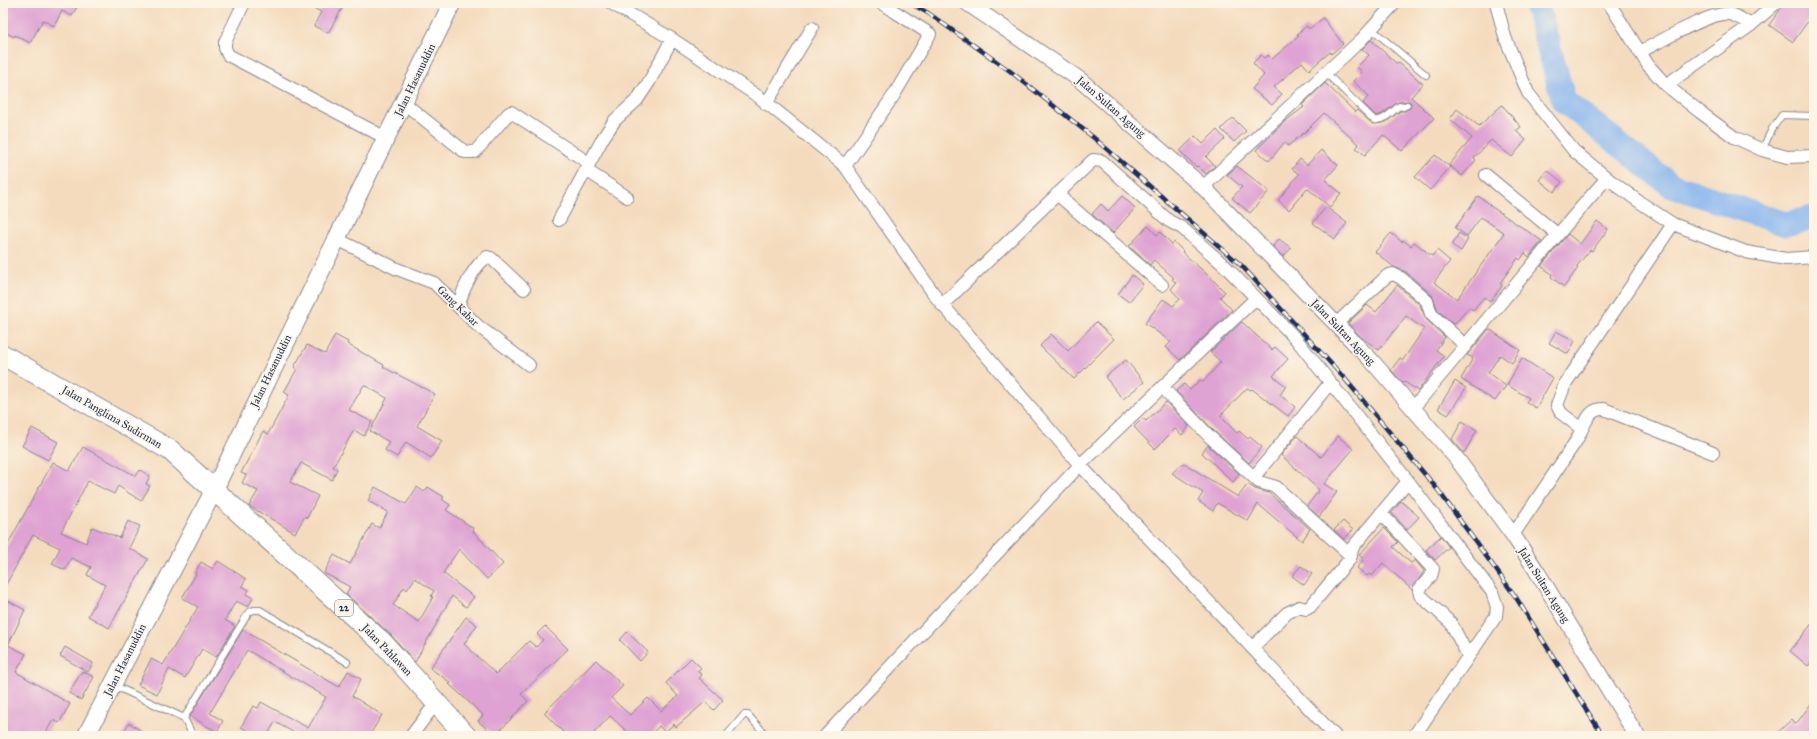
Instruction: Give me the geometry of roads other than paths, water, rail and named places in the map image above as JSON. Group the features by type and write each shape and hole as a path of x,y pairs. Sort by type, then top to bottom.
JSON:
{"highway":[{"name":"Jalan Panglima Sudirman","path":"3,355 170,450 214,490"},
{"name":"Jalan Pahlawan","path":"214,490 383,643 466,736"}],"main road":[{"name":"Jalan Hasanuddin","path":"86,736 214,490 452,3"}],"street":[{"path":"244,3 225,42 225,48 228,55 386,138"},
{"path":"611,3 672,39 766,104 845,166 939,301 1080,465 1335,736"},
{"path":"845,166 894,95 930,34 882,3"},
{"name":"Jalan Sultan Agung","path":"967,3 1079,79 1203,187 1336,324 1413,408 1457,459 1536,570 1637,736"},
{"path":"1203,187 1372,29 1395,3"},
{"path":"1496,3 1505,37 1528,93 1574,151 1607,178 1673,224 1746,252 1786,260 1814,257"},
{"path":"1609,3 1648,65 1666,85 1734,137 1762,150 1787,157 1814,156"},
{"path":"1666,85 1751,25 1776,3"},
{"path":"1640,52 1710,17 1727,14 1737,16 1751,25"},
{"path":"766,104 812,28"},
{"path":"559,220 587,166 615,120 637,100 649,82 672,39"},
{"path":"404,103 465,152 475,152 511,112 587,166 627,197"},
{"path":"939,301 1093,160 1102,160 1169,221 1182,228 1225,266 1255,299 1296,339 1408,481 1492,592 1497,607 1496,616 1414,736"},
{"path":"1486,175 1557,234"},
{"path":"1413,408 1466,346 1557,234 1607,178"},
{"path":"1057,194 1162,285"},
{"path":"1582,429 1561,413 1557,405 1559,396 1565,384 1673,224"},
{"name":"Gang Kabar","path":"336,239 396,268 434,283 478,326 529,365"},
{"path":"459,307 462,291 479,264 487,257 491,258 524,289"},
{"path":"1336,324 1387,276 1393,274 1401,278 1427,301 1431,314 1466,346"},
{"path":"825,736 1080,465 1255,299"},
{"path":"1254,478 1330,383"},
{"path":"1162,387 1209,436 1254,478 1264,484 1276,487 1351,556"},
{"path":"1512,535 1576,441 1588,416 1598,409 1604,409 1713,453"},
{"path":"1252,648 1291,611 1299,607 1306,609 1310,607 1351,556 1353,547 1408,481"},
{"path":"1381,513 1433,569 1431,576 1419,590 1420,595 1451,623 1468,656"},
{"path":"411,736 436,703"}],"lane":[{"path":"1372,29 1426,75"},
{"path":"1326,73 1374,120 1378,121 1398,106 1404,107 1407,105"},
{"path":"1762,150 1772,129 1782,115 1814,116"},
{"path":"184,718 249,612 254,610 260,610 348,662"},
{"path":"113,685 184,718 193,736"},
{"path":"726,736 744,715 748,715 768,736"}],"waterway":[{"path":"1536,3 1564,101 1671,185 1785,224 1814,218"}],"railway":[{"path":"910,3 928,13 1010,71 1094,138 1242,266 1345,379 1438,490 1515,596 1603,736"}]}
